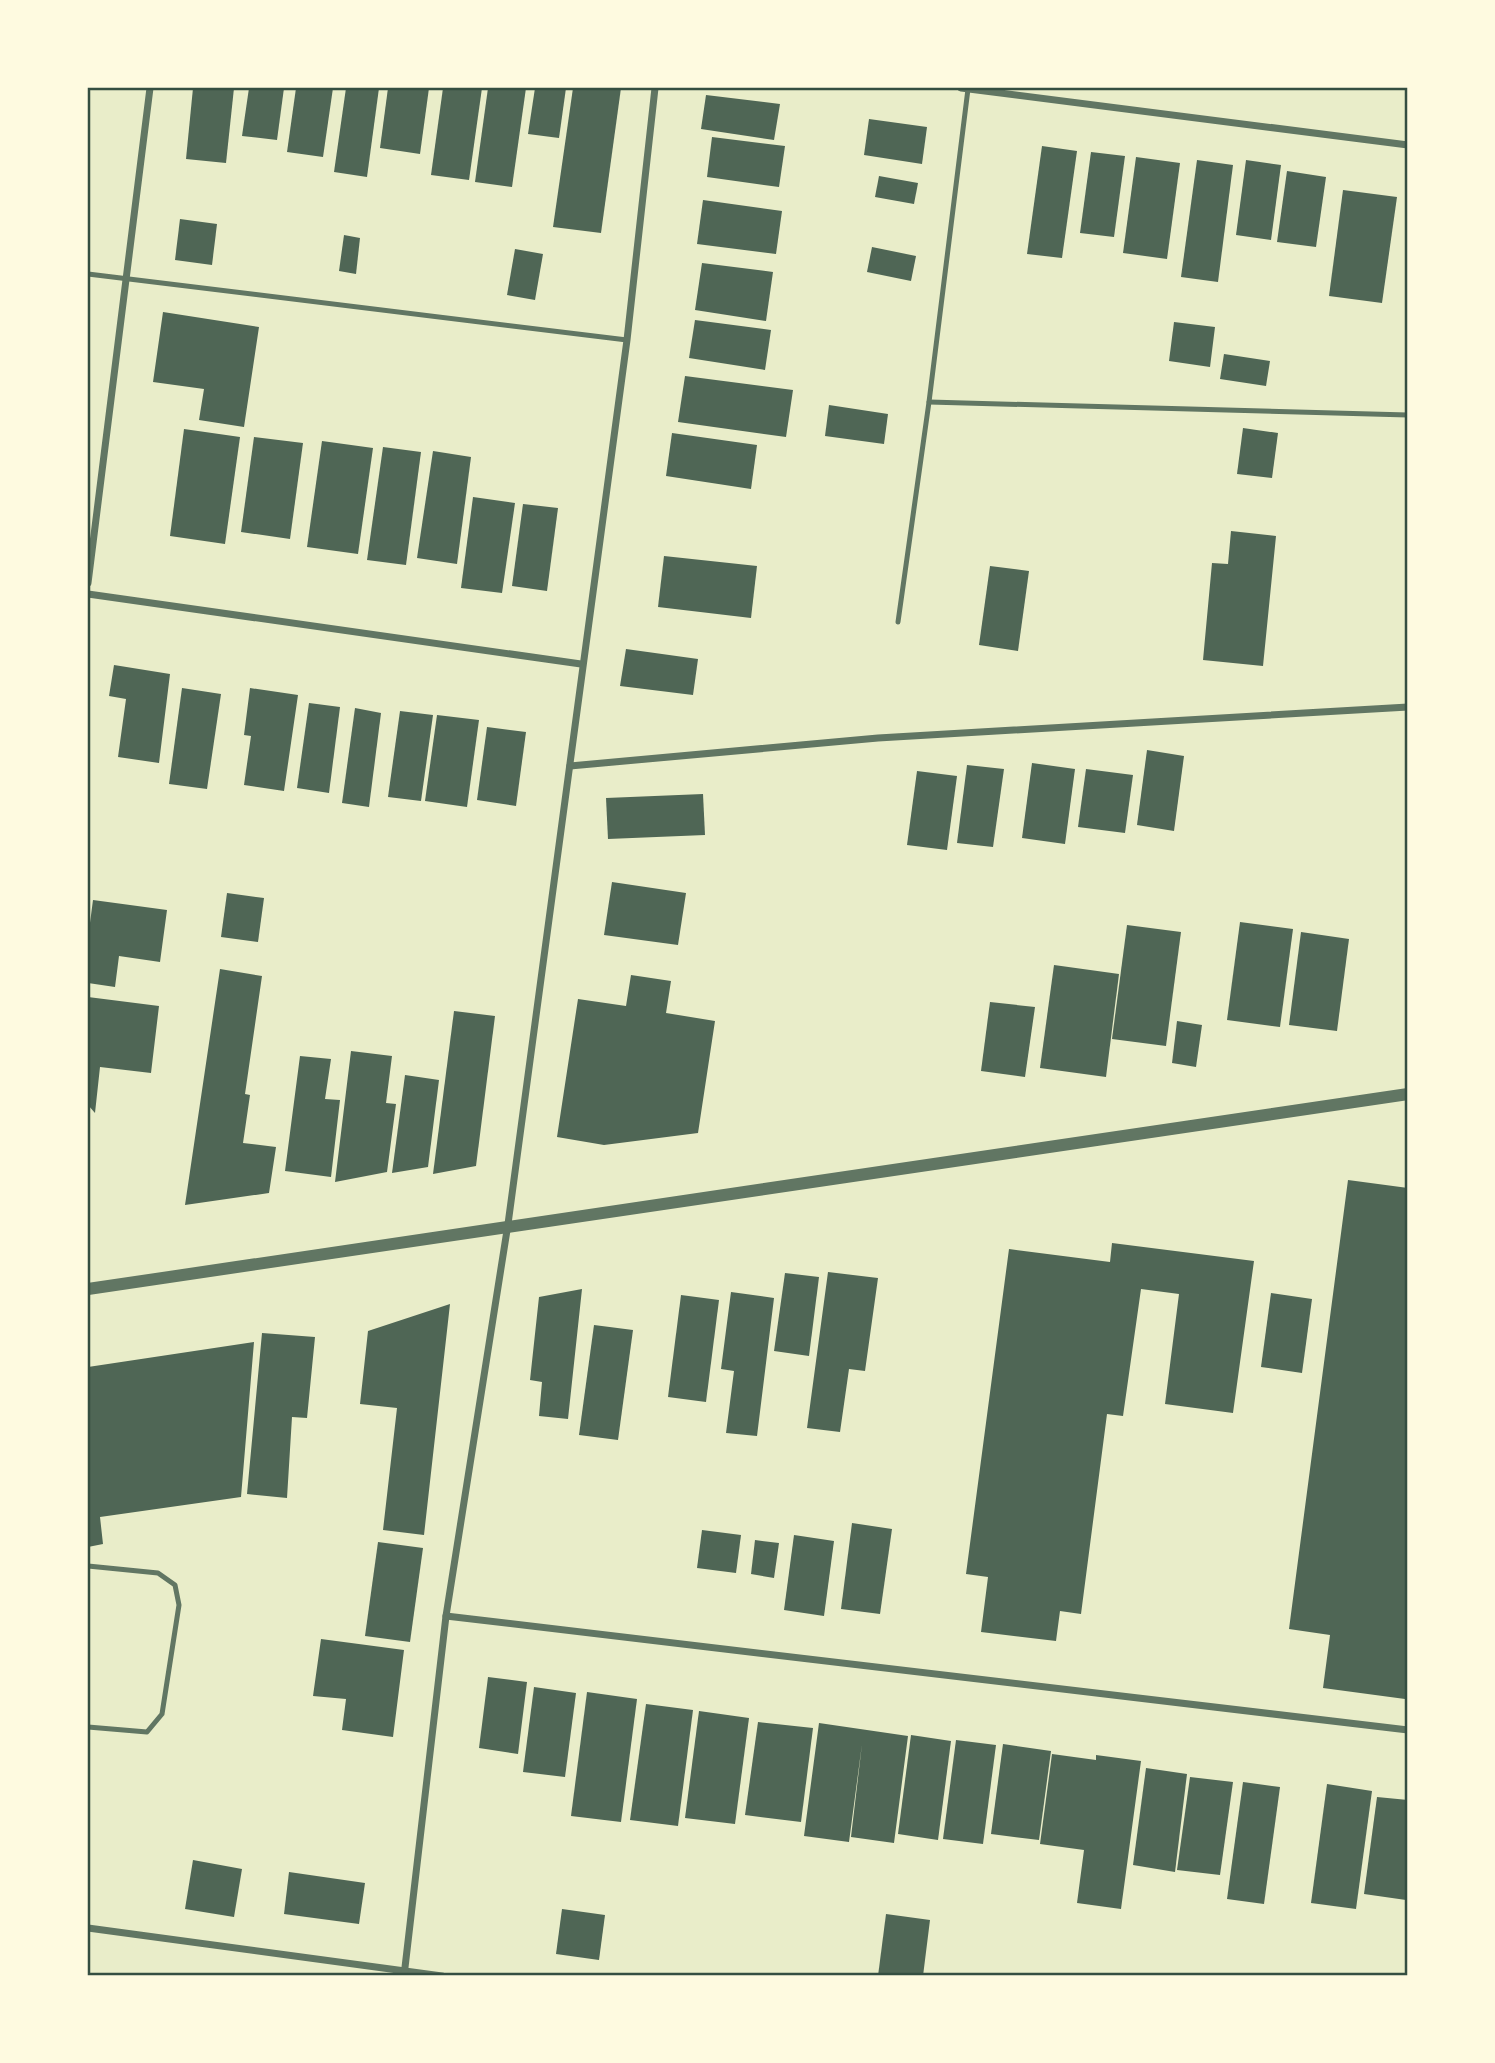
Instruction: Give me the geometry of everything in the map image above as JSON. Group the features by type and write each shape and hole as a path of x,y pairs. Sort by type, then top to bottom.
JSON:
{"street":[{"path":"88,583 150,88"},
{"path":"405,1973 446,1616 508,1224 570,766 581,664 627,340 655,88"},
{"path":"965,88 1408,145"},
{"path":"88,594 581,664"},
{"path":"570,766 878,738 1408,707"},
{"path":"88,1289 508,1224 1007,1156 1408,1094"},
{"path":"446,1616 1408,1730"},
{"path":"88,1928 442,1976"}],"lane":[{"path":"898,622 929,402 965,88"},
{"path":"88,274 627,340"},
{"path":"929,402 1408,415"},
{"path":"88,1566 158,1573 175,1585 179,1605 162,1714 147,1732 88,1727"}],"building":[{"path":"193,88 234,88 226,163 186,159"},
{"path":"249,88 284,88 277,140 242,136"},
{"path":"296,88 333,88 323,157 287,152"},
{"path":"346,88 379,88 367,177 334,172"},
{"path":"388,88 429,88 420,154 380,148"},
{"path":"443,88 482,88 469,180 431,175"},
{"path":"488,88 526,88 512,187 475,182"},
{"path":"535,88 566,88 559,138 528,134"},
{"path":"573,88 621,88 601,233 553,227"},
{"path":"706,95 780,104 774,140 701,129"},
{"path":"869,119 927,127 922,164 864,155"},
{"path":"712,137 785,146 779,187 707,177"},
{"path":"1042,146 1077,151 1062,258 1027,254"},
{"path":"1091,152 1125,156 1114,237 1080,233"},
{"path":"1136,157 1180,163 1167,259 1123,253"},
{"path":"1197,160 1233,165 1218,282 1181,277"},
{"path":"1246,160 1281,165 1271,240 1236,235"},
{"path":"1287,171 1326,177 1316,247 1277,242"},
{"path":"879,176 918,183 914,204 875,197"},
{"path":"1343,190 1397,197 1382,303 1329,296"},
{"path":"703,200 782,211 776,254 697,244"},
{"path":"180,219 217,224 212,265 175,260"},
{"path":"344,235 360,238 356,274 339,271"},
{"path":"872,247 916,256 911,281 867,272"},
{"path":"515,249 543,254 535,300 507,295"},
{"path":"702,263 773,272 766,321 695,310"},
{"path":"163,312 259,327 244,427 199,420 204,389 153,382"},
{"path":"695,320 771,330 765,370 689,358"},
{"path":"1174,322 1215,327 1210,367 1169,361"},
{"path":"1224,354 1270,361 1266,386 1220,379"},
{"path":"685,376 793,390 786,437 678,422"},
{"path":"829,405 888,414 884,444 825,436"},
{"path":"1243,428 1278,433 1272,478 1237,474"},
{"path":"184,429 240,437 225,544 170,536"},
{"path":"672,433 757,445 751,489 666,476"},
{"path":"254,437 303,443 290,539 241,532"},
{"path":"322,441 373,448 358,554 307,547"},
{"path":"383,447 421,452 406,565 367,560"},
{"path":"433,451 471,457 457,564 417,558"},
{"path":"473,497 515,503 502,593 461,588"},
{"path":"523,504 558,508 547,591 512,586"},
{"path":"1231,531 1276,536 1263,666 1203,660 1212,563 1228,564"},
{"path":"664,556 757,566 751,618 658,607"},
{"path":"990,566 1029,571 1018,651 979,645"},
{"path":"626,649 698,659 693,695 620,686"},
{"path":"114,665 170,674 159,763 118,757 126,699 109,696"},
{"path":"182,688 221,694 207,789 169,784"},
{"path":"250,688 298,695 284,791 244,785 251,736 244,735"},
{"path":"309,703 340,707 329,793 297,788"},
{"path":"355,708 381,713 369,807 342,803"},
{"path":"400,711 433,715 421,801 388,797"},
{"path":"437,715 479,720 467,807 425,801"},
{"path":"487,727 526,732 516,806 477,800"},
{"path":"1147,750 1184,756 1174,831 1137,825"},
{"path":"1032,763 1075,769 1065,844 1022,838"},
{"path":"967,765 1004,769 993,847 957,843"},
{"path":"1086,769 1133,775 1125,833 1078,827"},
{"path":"917,771 957,776 947,850 907,845"},
{"path":"703,794 705,835 608,839 606,798"},
{"path":"612,882 686,893 678,945 604,935"},
{"path":"227,893 264,898 258,942 221,937"},
{"path":"93,900 167,910 160,962 119,956 115,987 88,983 88,938"},
{"path":"1240,922 1293,929 1280,1027 1227,1020"},
{"path":"1127,925 1181,932 1166,1046 1112,1039"},
{"path":"1301,932 1349,939 1337,1031 1289,1025"},
{"path":"1054,965 1119,974 1106,1077 1040,1068"},
{"path":"220,969 262,976 245,1094 250,1095 243,1143 276,1147 269,1193 185,1205"},
{"path":"631,975 671,981 666,1013 715,1021 698,1133 604,1145 557,1137 578,999 626,1006"},
{"path":"88,997 159,1006 151,1073 100,1067 95,1113 88,1105"},
{"path":"990,1002 1035,1007 1025,1077 981,1071"},
{"path":"454,1011 495,1016 476,1166 433,1174"},
{"path":"1177,1021 1202,1025 1196,1067 1172,1063"},
{"path":"351,1051 392,1056 386,1103 396,1104 387,1172 335,1182"},
{"path":"300,1056 331,1059 325,1099 340,1100 331,1177 285,1171"},
{"path":"405,1075 439,1080 428,1167 392,1173"},
{"path":"1348,1180 1408,1188 1408,1678 1405,1699 1323,1688 1330,1635 1289,1629"},
{"path":"1112,1243 1254,1261 1233,1413 1165,1404 1179,1294 1141,1289 1123,1416 1107,1414 1081,1614 1060,1611 1056,1641 981,1632 988,1577 966,1574 1009,1249 1110,1262"},
{"path":"828,1272 878,1278 865,1371 849,1369 840,1432 807,1428"},
{"path":"785,1273 819,1277 809,1356 774,1351"},
{"path":"582,1289 568,1419 539,1416 542,1382 530,1380 539,1297"},
{"path":"731,1292 774,1298 757,1436 726,1433 734,1371 721,1369"},
{"path":"1271,1293 1312,1299 1302,1373 1261,1367"},
{"path":"681,1295 719,1300 706,1402 668,1397"},
{"path":"450,1304 424,1535 383,1530 397,1408 360,1404 368,1331"},
{"path":"594,1325 633,1330 618,1440 579,1435"},
{"path":"262,1333 315,1337 307,1418 292,1417 287,1498 247,1494"},
{"path":"254,1342 241,1497 100,1517 103,1544 88,1547 88,1367"},
{"path":"852,1523 892,1529 880,1614 841,1609"},
{"path":"702,1530 741,1535 736,1573 697,1568"},
{"path":"794,1535 834,1541 824,1616 784,1610"},
{"path":"755,1540 779,1543 774,1578 751,1574"},
{"path":"378,1542 423,1548 410,1642 365,1636"},
{"path":"321,1639 404,1650 393,1737 342,1730 346,1699 313,1696"},
{"path":"488,1677 527,1682 518,1754 479,1748"},
{"path":"534,1687 576,1693 565,1777 523,1772"},
{"path":"587,1692 637,1699 621,1822 571,1816"},
{"path":"646,1704 693,1710 678,1826 630,1820"},
{"path":"699,1711 749,1718 735,1824 685,1818"},
{"path":"758,1722 813,1728 801,1822 745,1815"},
{"path":"819,1723 908,1736 894,1843 851,1837 862,1744 849,1842 804,1836"},
{"path":"911,1735 951,1741 938,1840 898,1834"},
{"path":"956,1740 996,1745 983,1844 943,1839"},
{"path":"1003,1744 1051,1751 1039,1840 991,1834"},
{"path":"1052,1754 1096,1760 1096,1755 1141,1761 1121,1909 1077,1903 1084,1850 1040,1844"},
{"path":"1146,1768 1187,1774 1175,1872 1133,1865"},
{"path":"1190,1777 1233,1782 1220,1875 1177,1870"},
{"path":"1243,1782 1280,1787 1264,1904 1227,1899"},
{"path":"1327,1784 1372,1791 1356,1909 1311,1903"},
{"path":"1377,1797 1408,1800 1406,1900 1364,1894"},
{"path":"193,1860 242,1869 234,1917 185,1909"},
{"path":"289,1872 365,1883 359,1924 284,1914"},
{"path":"562,1909 605,1915 599,1960 556,1954"},
{"path":"886,1914 930,1920 923,1976 878,1976"}]}
